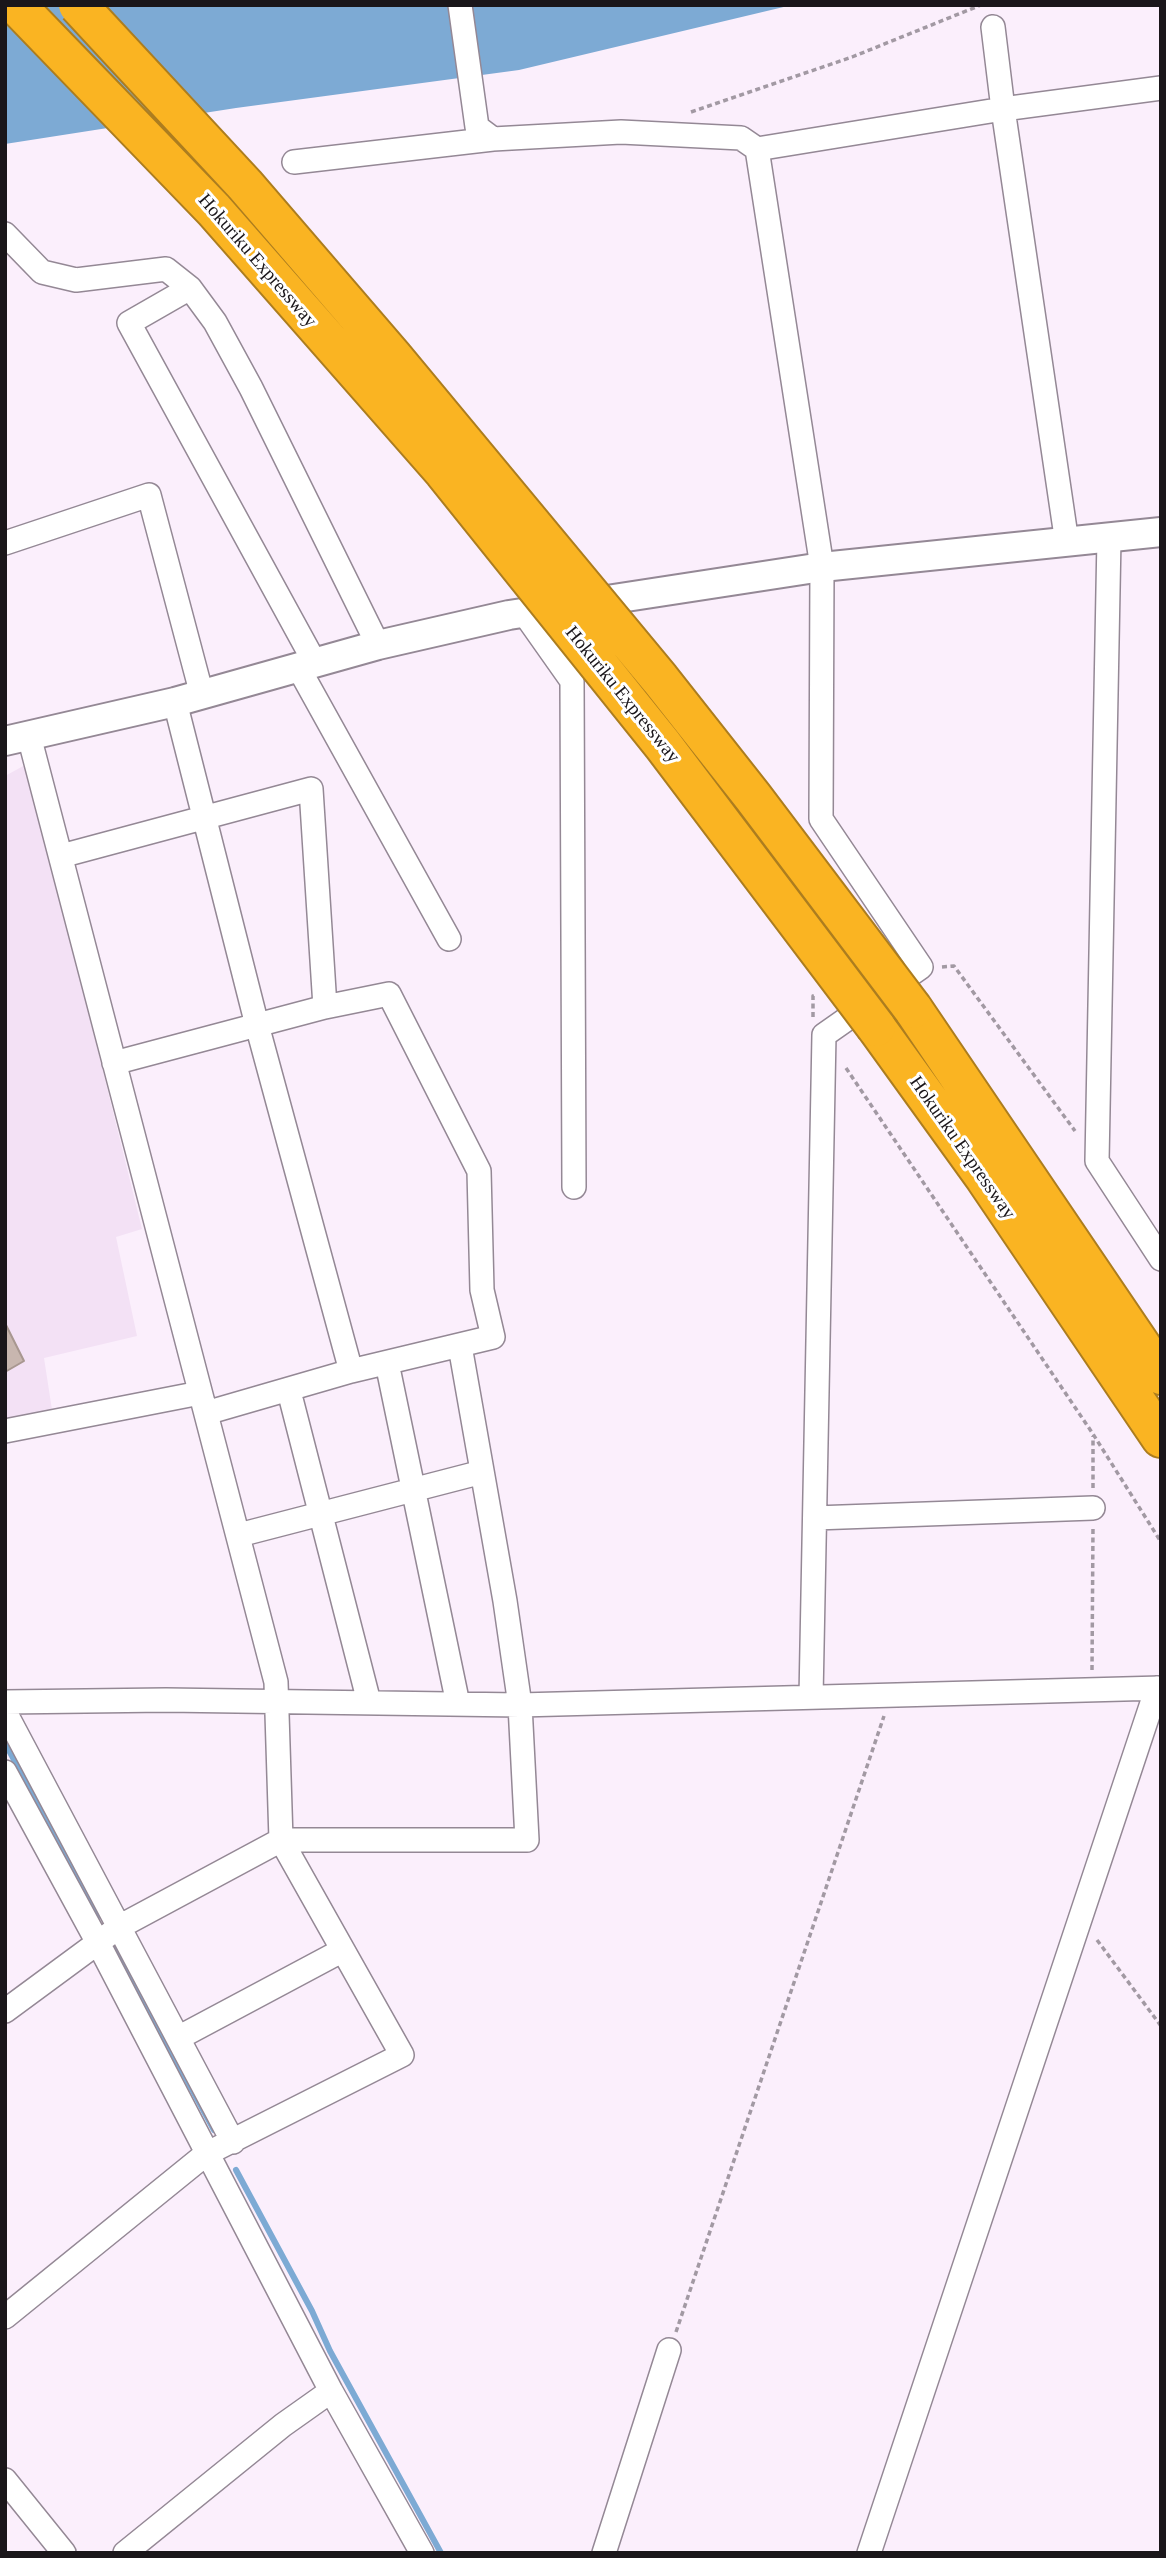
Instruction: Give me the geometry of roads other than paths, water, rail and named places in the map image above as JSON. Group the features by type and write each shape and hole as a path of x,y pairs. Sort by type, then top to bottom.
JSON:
{"highway":[{"name":"Hokuriku Expressway","path":"16,5 214,210 444,472 663,745 876,1027 985,1178 1161,1438"},
{"name":"Hokuriku Expressway","path":"78,5 245,185 393,357 660,679 913,1009 1161,1375"}],"street":[{"path":"460,5 477,127 493,139"},
{"path":"993,27 1067,543"},
{"path":"294,162 493,139 621,132 741,138 757,149 1003,109 1161,88"},
{"path":"757,149 822,567 821,819 921,967 818,1029 815,1518 811,1697"},
{"path":"5,234 42,272 76,280 166,269 190,288 215,322 251,387 378,645"},
{"path":"190,288 129,324 449,939"},
{"path":"5,542 149,495 188,698 205,816 257,1025 351,1371"},
{"path":"5,2317 206,2154 402,2055 281,1840 276,1682 61,856 17,738 188,698 378,645 524,613 822,567 1161,533"},
{"path":"1109,538 1097,1161 1161,1259"},
{"path":"524,613 572,681 574,1187"},
{"path":"61,856 311,789 325,1007"},
{"path":"5,1432 289,1391 351,1371 494,1337 482,1290 479,1171 389,994 325,1007 114,1063"},
{"path":"5,2011 119,1927 281,1840 527,1840 520,1705 507,1612 460,1346"},
{"path":"387,1363 458,1703"},
{"path":"289,1391 369,1702"},
{"path":"239,1535 482,1472"},
{"path":"815,1518 1093,1508"},
{"path":"5,1702 277,1701 520,1705 1159,1688 869,2553"},
{"path":"5,1712 233,2142"},
{"path":"5,1772 97,1941 331,2391 422,2553"},
{"path":"178,2038 343,1951"},
{"path":"604,2553 669,2350"},
{"path":"125,2553 284,2425 331,2391"},
{"path":"5,2480 64,2553"}],"water":[{"path":"5,5 792,5 519,70 236,108 5,144"}],"waterway":[{"path":"5,1743 98,1916"},
{"path":"113,1943 214,2130"},
{"path":"236,2170 312,2311 330,2351 441,2553"}]}
